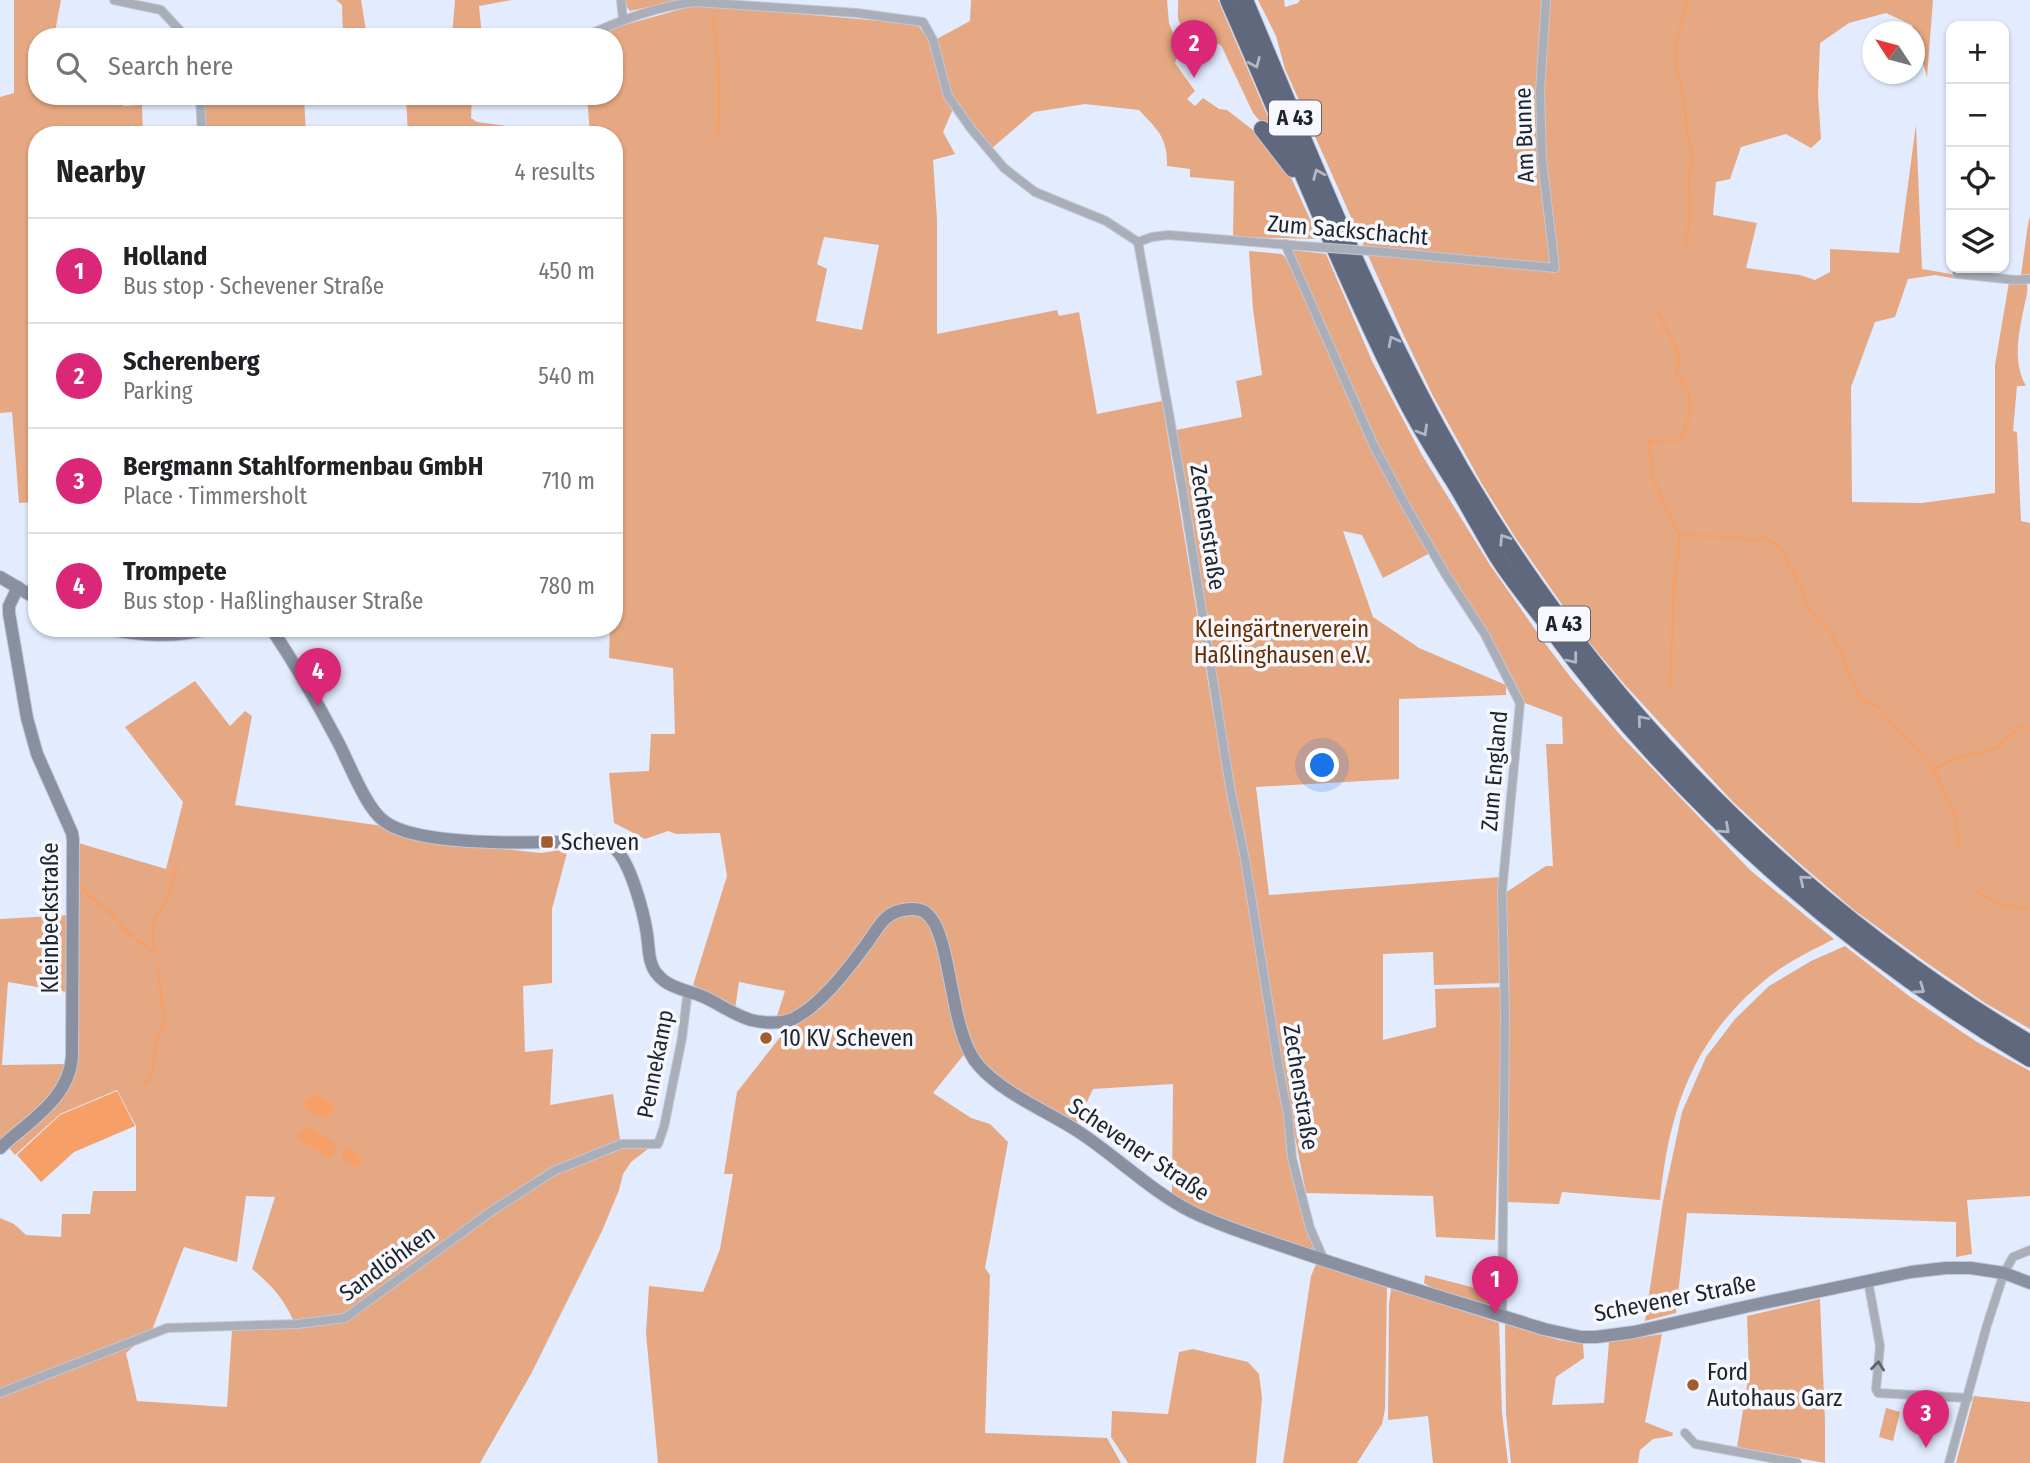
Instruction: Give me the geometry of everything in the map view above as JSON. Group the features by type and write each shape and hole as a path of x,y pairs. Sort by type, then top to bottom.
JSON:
{"highway":[{"name":"A 43","path":"1228,0 1344,272 1406,402 1500,560 1598,692 1713,817 1812,906 1864,949 1970,1023 2030,1059"},
{"name":"A 43","path":"1245,0 1345,237 1438,429 1503,538 1558,617 1661,744 1750,834 1903,961 1990,1020 2030,1043"},
{"path":"1262,130 1312,197"}],"main road":[{"path":"0,577 28,593"},
{"name":"Kleinbeckstraße","path":"0,1147 64,1088 72,1058 73,840 37,754 27,718 9,612 18,587"},
{"name":"Schevener Straße","path":"276,637 383,821 401,830 456,840 488,843 604,843 618,852 630,876 643,916 651,963 660,978 753,1020 792,1020 819,1000 887,917 911,909 926,913 934,921 941,941 963,1037 975,1062 993,1080 1105,1149 1188,1210 1217,1224 1502,1316 1581,1337 1634,1332 1911,1272 1971,1268 2004,1273 2030,1283"}],"street":[{"path":"114,0 162,10 179,28"},
{"path":"162,10 163,0"},
{"path":"621,0 623,19"},
{"name":"Am Bunne","path":"1546,0 1540,91 1542,160 1555,268"},
{"path":"604,28 623,19 678,4 696,2 857,13 923,22 933,40 948,96 1004,168 1035,192 1106,221 1138,242"},
{"path":"200,105 202,126"},
{"name":"Zum Sackschacht","path":"1138,242 1168,235 1555,268"},
{"name":"Zechenstraße","path":"1138,242 1182,486 1230,787 1245,859 1288,1115 1292,1158 1310,1227 1324,1260"},
{"name":"Zum England","path":"1285,244 1374,446 1446,575 1484,633 1520,703 1502,892 1505,1015 1502,1316"},
{"path":"1957,274 2030,279"},
{"name":"Pennekamp","path":"658,1144 682,1038 688,990"},
{"name":"Sandlöhken","path":"0,1393 167,1328 297,1324 345,1318 493,1210 554,1171 621,1144 658,1144"},
{"path":"1949,1463 2004,1273 2013,1257 2030,1250"},
{"path":"1868,1281 1880,1346 1876,1389 1878,1393 1968,1398"},
{"path":"1685,1433 1695,1444 1797,1463"}],"green space":[{"path":"14,0 61,0 56,28 28,28 28,105 142,105 143,126 28,126 28,502 19,503 12,412 0,413 0,97 14,93"},
{"path":"336,0 361,0 366,28 343,28 342,5"},
{"path":"455,0 512,0 479,6 481,28 453,28"},
{"path":"624,0 681,0 630,11"},
{"path":"971,0 1167,0 1169,23 1180,50 1175,63 1195,91 1187,99 1195,106 1203,98 1219,109 1227,110 1262,137 1289,173 1319,239 1233,237 1234,181 1190,177 1190,169 1167,166 1163,141 1139,110 1085,104 1034,112 991,149 951,95 935,40 970,21"},
{"path":"1178,0 1218,0 1280,145 1253,113 1221,45 1190,33 1180,24"},
{"path":"1258,0 1284,0 1285,7 1300,0 1933,0 1927,77 1925,21 1903,21 1886,13 1849,23 1820,43 1818,95 1821,139 1811,148 1786,134 1741,147 1730,179 1716,182 1713,215 1757,223 1746,268 1800,275 1815,280 1830,272 1830,249 1899,253 1916,124 1922,269 1951,274 1957,279 1935,275 1908,279 1895,317 1875,322 1851,387 1852,502 1922,503 1995,493 1995,365 2009,282 2027,284 2018,347 2019,367 2026,386 2017,386 2013,431 2017,432 2021,521 2030,523 2030,1029 1985,1003 1924,961 1854,910 1798,862 1733,802 1625,685 1584,636 1515,537 1433,396 1285,69 1276,36"},
{"name":"Kleingärtnerverein Haßlinghausen e.V.","path":"696,5 917,24 930,41 953,109 943,132 955,154 933,160 937,220 937,334 1057,310 1059,316 1079,312 1097,414 1162,401 1228,790 1233,789 1227,742 1176,430 1242,417 1236,381 1262,375 1249,251 1282,254 1310,304 1292,250 1326,254 1373,363 1422,455 1490,565 1544,642 1623,738 1750,870 1834,939 1765,980 1719,1027 1689,1078 1678,1106 1664,1167 1660,1200 1562,1192 1559,1204 1505,1202 1505,893 1546,866 1553,866 1546,744 1563,744 1562,717 1522,702 1504,662 1432,552 1383,578 1362,535 1343,531 1373,617 1419,648 1506,685 1506,695 1399,699 1399,779 1256,787 1269,895 1501,877 1503,983 1434,985 1433,952 1383,954 1383,1040 1436,1027 1435,989 1503,987 1495,1240 1436,1237 1433,1196 1306,1193 1295,1137 1286,1143 1298,1196 1316,1252 1242,1228 1189,1205 1172,1195 1173,1084 1093,1089 1076,1125 993,1076 965,1035 936,920 900,909 817,998 790,1016 776,1019 785,991 739,982 735,1009 693,985 727,876 720,833 676,834 668,831 645,839 614,823 609,773 649,771 651,734 675,734 673,668 609,658 610,637 623,637 623,126 589,126 588,105 623,105 623,28 607,28 611,25 624,25","holes":["824,237 879,245 862,330 816,321 827,269 817,264"]},
{"path":"204,105 304,105 306,126 205,126"},
{"path":"406,105 472,105 471,118 477,122 507,126 408,126"},
{"path":"2030,216 2030,274 2021,275 2028,224"},
{"path":"195,681 230,726 245,711 252,716 235,805 383,826 447,843 541,853 568,849 552,909 552,983 523,986 525,1052 553,1049 550,1105 613,1094 621,1146 653,1145 631,1162 623,1174 602,1231 531,1374 480,1463 0,1463 0,1218 14,1224 26,1235 61,1237 62,1214 90,1214 93,1191 136,1191 136,1126 117,1090 60,1114 15,1155 7,1145 66,1088 75,842 166,869 183,802 125,727","holes":["246,1196 275,1197 252,1269 278,1295 296,1327 232,1329 227,1407 137,1401 126,1353 152,1330 184,1247 237,1262"]},
{"path":"911,911 932,922 966,1052 933,1093 971,1118 990,1124 1008,1142 985,1268 990,1275 985,1433 1107,1438 1121,1463 658,1463 646,1333 649,1286 703,1292 720,1249 733,1174 724,1174 737,1092 792,1022 888,919"},
{"path":"70,915 67,992 8,982 2,1065 67,1064 61,1087 0,1142 0,919"},
{"path":"1845,946 1909,996 1977,1042 2030,1071 2030,1196 1967,1200 1972,1254 1956,1257 1956,1222 1687,1213 1676,1313 1645,1321 1663,1201 1682,1112 1706,1057 1735,1019 1769,986 1811,961"},
{"path":"1317,1262 1387,1285 1385,1409 1382,1424 1357,1463 1283,1463 1311,1276"},
{"path":"1425,1275 1502,1295 1497,1307 1432,1288 1424,1283"},
{"path":"1391,1289 1499,1323 1502,1413 1508,1463 1433,1463 1428,1416 1388,1420"},
{"path":"1820,1299 1825,1463 1737,1447 1749,1373 1747,1316"},
{"path":"1505,1324 1583,1344 1584,1358 1556,1377 1552,1405 1604,1403 1609,1342 1662,1334 1645,1422 1673,1433 1672,1436 1653,1439 1640,1450 1638,1463 1511,1463 1506,1414"},
{"path":"1193,1349 1248,1362 1259,1374 1262,1398 1256,1463 1128,1463 1111,1437 1112,1411 1168,1414 1179,1352"},
{"path":"1974,1396 2030,1402 2030,1463 1956,1463"},
{"path":"1886,1408 1900,1412 1893,1441 1879,1437"}],"shaded area":[{"path":"117,1091 135,1126 74,1152 41,1182 17,1155 60,1115"},
{"path":"311,1095 324,1098 334,1107 327,1119 307,1110 304,1102"},
{"path":"310,1126 337,1145 331,1156 327,1157 297,1138 299,1132"},
{"path":"347,1149 354,1151 362,1159 359,1165 354,1167 343,1160 342,1152"}],"waterway":[{"path":"1685,246 1690,218 1689,175 1693,157 1687,134 1675,46 1688,0"},
{"path":"713,17 717,46 718,133"},
{"path":"1657,311 1676,348 1679,358 1676,370 1689,396 1690,414 1681,440 1649,441 1653,478 1676,529 1680,535 1740,537 1749,542 1765,536 1782,551 1811,613 1832,635 1840,650 1859,697 1876,705 1934,769 1955,817 1959,846"},
{"path":"1670,687 1674,588 1680,535"},
{"path":"1935,769 1951,760 1997,748 2021,726 2028,725"},
{"path":"157,955 153,926 168,897 177,865"},
{"path":"81,886 136,939 155,951"},
{"path":"1975,890 2001,904 2030,909"},
{"path":"144,1084 152,1076 156,1041 164,1017 157,964"}],"place":[{"name":"Scherenberg","path":"1194,78"},
{"name":"Trompete","path":"318,706"},
{"name":"Scheven","path":"547,842"},
{"name":"10 KV Scheven","path":"766,1038"},
{"name":"Holland","path":"1495,1314"},
{"name":"Ford Autohaus Garz","path":"1693,1385"},
{"name":"Bergmann Stahlformenbau GmbH","path":"1926,1448"}]}
